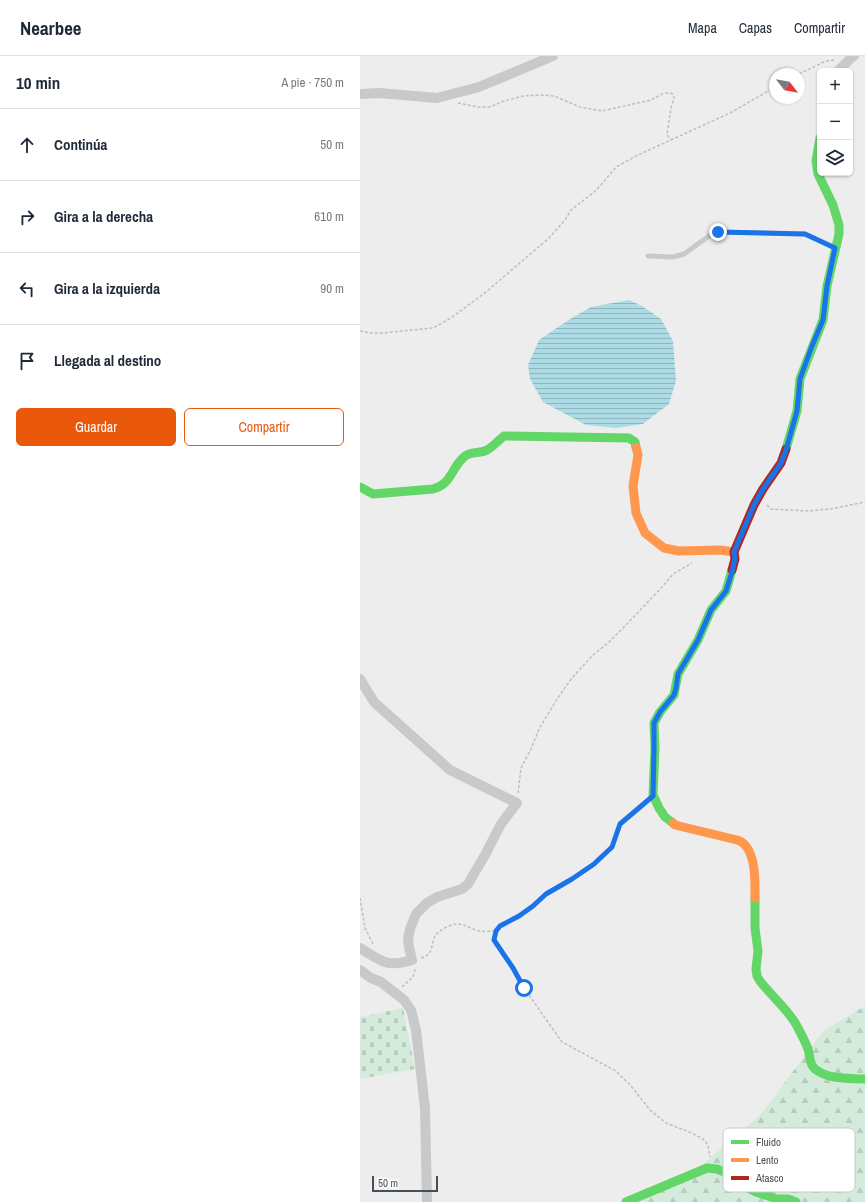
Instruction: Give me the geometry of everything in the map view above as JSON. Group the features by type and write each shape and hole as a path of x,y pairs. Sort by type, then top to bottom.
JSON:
{"street":[{"path":"360,94 379,93 437,98 479,87 553,56"},
{"path":"841,68 853,57"},
{"path":"820,140 816,161 818,174 834,204 839,225 839,234 827,286 823,320 800,379 797,411 781,463 758,498 734,552 735,559 726,591 711,610 698,640 678,674 674,695 660,712 654,723 653,796 665,817 675,825 737,840 744,844 752,860 754,872 755,925 758,944 756,974 785,1009 799,1030 808,1050 809,1060 812,1066 829,1077 865,1079"},
{"path":"360,487 373,494 380,494 441,487 447,481 462,458 467,454 487,450 504,436 629,438 635,442 638,455 633,486 636,513 645,533 654,542 664,548 678,551 720,550 734,552"},
{"path":"360,679 374,702 450,770 517,802 501,824 468,884 462,889 437,897 427,903 416,914 408,939 412,960 401,964 391,964 380,961 360,948"},
{"path":"360,970 371,978 381,982 393,993 404,1000 410,1010 416,1030 425,1108 427,1202"},
{"path":"626,1202 707,1168 723,1172"},
{"path":"756,1192 777,1199 788,1199 796,1202"}],"lane":[{"path":"648,256 674,257 684,254 713,233 718,232 805,234 835,248"}],"path":[{"path":"805,71 826,61 853,57"},
{"path":"360,331 383,333 433,328 451,318 486,292 544,242 565,220 571,210 602,185 616,167 670,140 730,114 769,91"},
{"path":"455,102 478,107 490,107 504,101 523,96 542,95 558,98 580,107 602,111 651,100 664,93 670,92 673,94 674,98 667,135 670,140"},
{"path":"758,498 771,509 807,511 830,509 865,502"},
{"path":"517,802 521,768 539,729 572,678 592,656 626,626 673,574 697,560"},
{"path":"653,796 620,824 612,847 594,864 546,894 519,916 500,926 496,931 494,940 513,968 524,988 562,1042 616,1071 631,1086 650,1110 666,1123 703,1139 708,1145 710,1160 717,1169"},
{"path":"360,898 365,928 380,961"},
{"path":"393,993 413,977 416,970 412,960 423,958 428,954 432,948 434,937 440,931 458,924 480,931 496,931"}],"green space":[{"path":"865,1006 865,1202 626,1202 694,1172 723,1147 723,1192 855,1192 855,1128 745,1128 761,1114 823,1031"},
{"path":"403,1008 415,1069 360,1079 360,1017"}],"water":[{"path":"629,300 642,306 661,319 673,341 676,381 669,404 643,424 616,428 586,425 543,402 530,379 528,365 539,340 591,307"}],"traffic: fast":[{"path":"786,449 797,411 800,379 823,320 827,286 839,234 839,225 833,205 818,174 816,161 820,140"},
{"path":"360,487 373,494 433,489 439,487 448,480 460,461 466,455 487,450 504,436 629,438 635,442 636,447"},
{"path":"673,823 665,817 653,795 655,748 654,723 660,712 674,695 678,674 698,640 711,610 726,591 732,570"},
{"path":"755,898 755,928 758,951 756,969 757,976 760,981 785,1009 797,1026 806,1043 811,1062 815,1069 820,1073 832,1077 865,1079"},
{"path":"626,1202 707,1168 723,1172"},
{"path":"756,1192 777,1199 788,1199 796,1202"}],"traffic: slow":[{"path":"636,447 638,455 633,486 636,513 645,533 664,548 679,551 720,550 734,552"},
{"path":"673,823 675,825 737,840 743,843 749,850 753,863 755,898"}],"traffic: jam":[{"path":"732,570 735,559 734,552 754,505 781,463 786,449"}],"route":[{"path":"524,988 513,968 494,940 496,931 500,926 519,916 533,906 546,894 594,864 612,847 620,824 653,796 654,723 660,712 674,695 678,674 698,640 711,610 726,591 735,559 734,552 754,505 781,463 797,411 800,379 823,320 827,286 835,248 810,235 805,234 718,232"}]}
